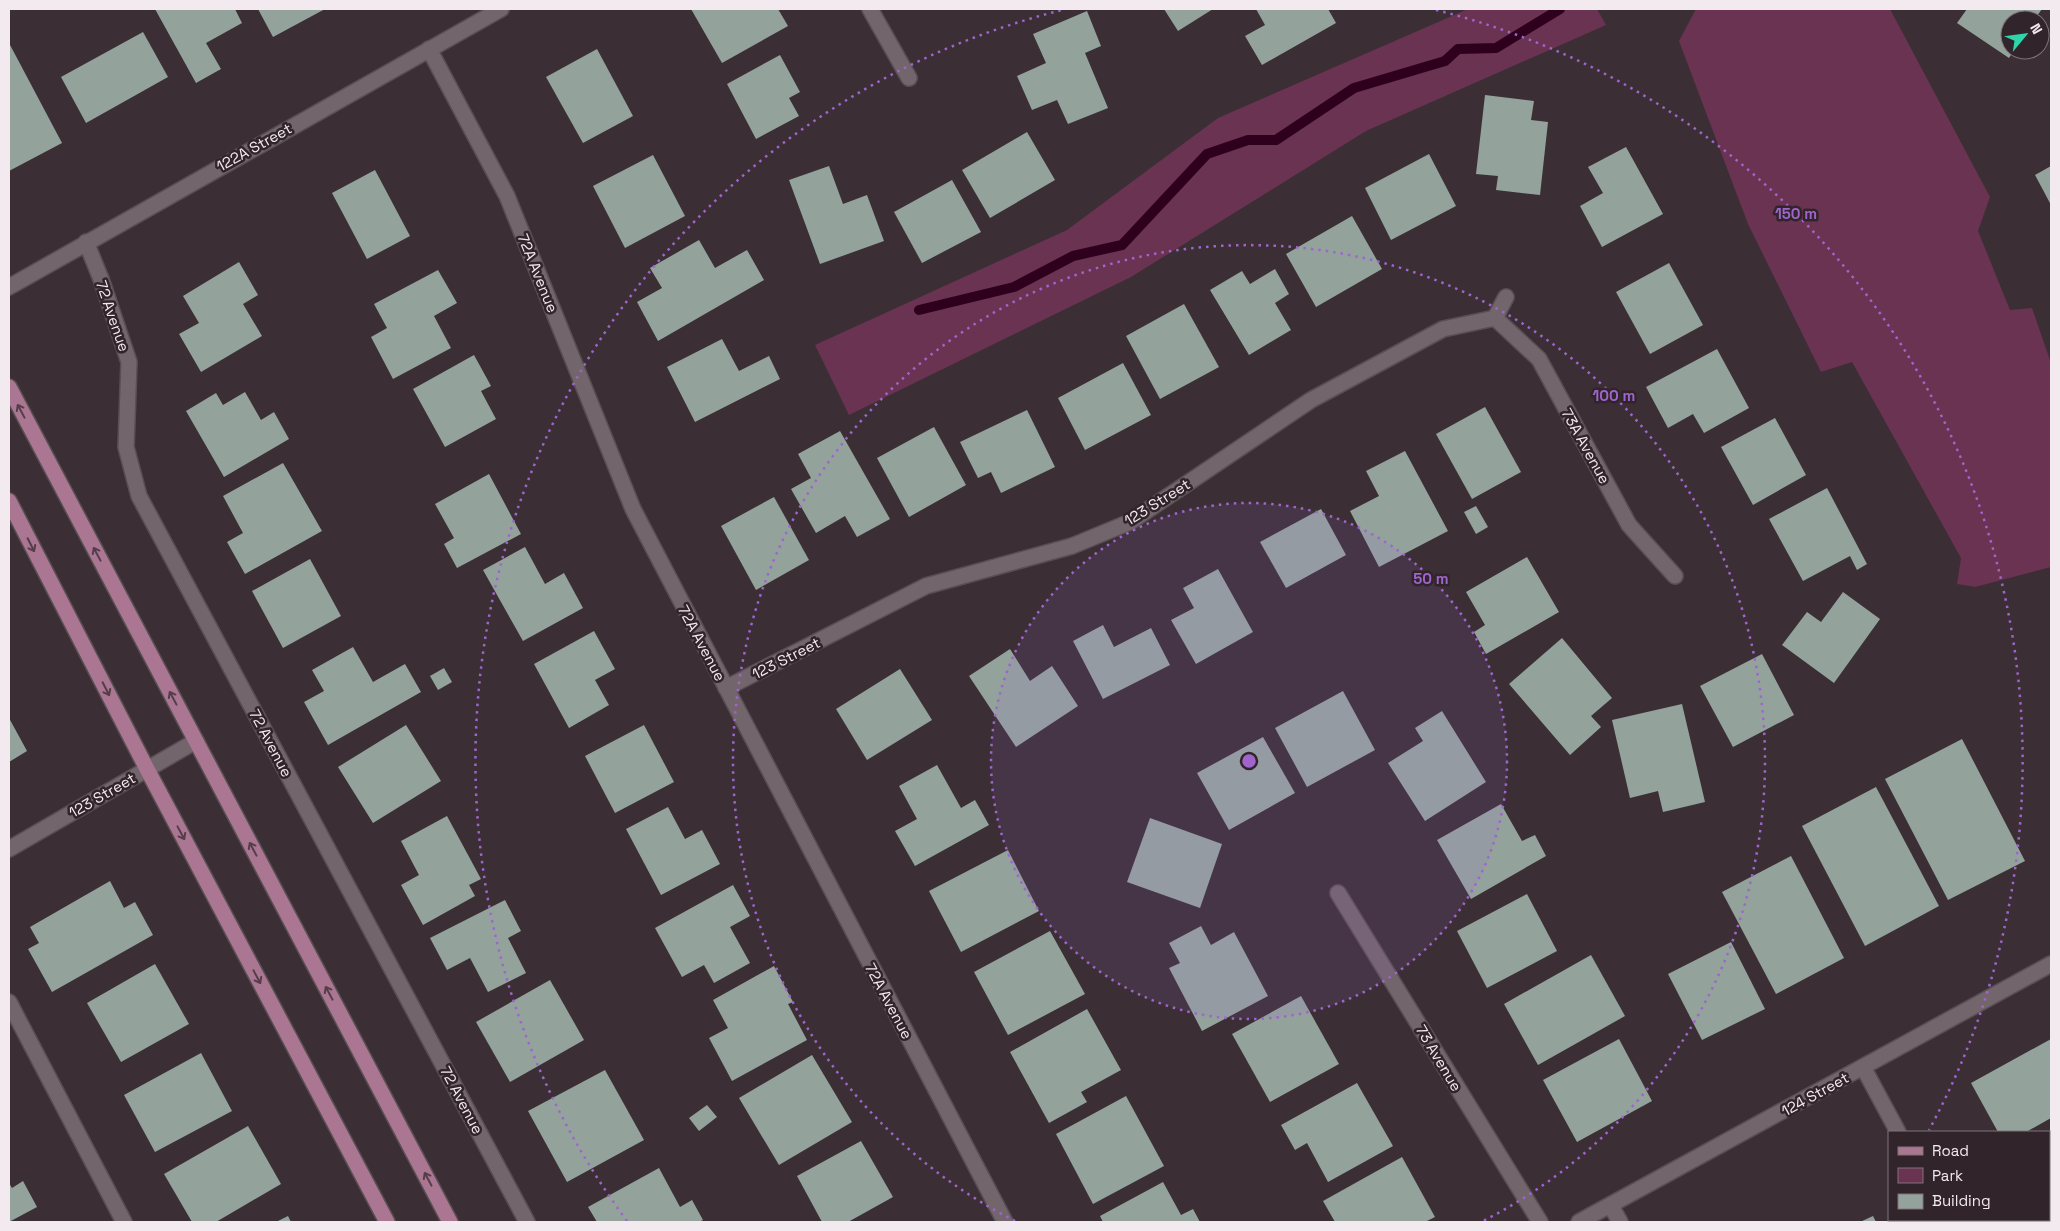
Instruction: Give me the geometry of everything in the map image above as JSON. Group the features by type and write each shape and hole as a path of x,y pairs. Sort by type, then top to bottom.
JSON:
{"main road":[{"path":"9,387 450,1222"},
{"path":"9,501 147,769 387,1222"}],"street":[{"name":"122A Street","path":"9,287 501,9"},
{"path":"870,9 909,78"},
{"name":"72A Avenue","path":"429,49 507,196 633,509 1005,1222"},
{"name":"72 Avenue","path":"86,242 101,279 129,362 126,447 138,496 527,1222"},
{"path":"1495,318 1506,297"},
{"name":"123 Street","path":"726,688 926,586 1072,546 1130,522 1310,400 1443,330 1495,318"},
{"name":"73A Avenue","path":"1495,318 1539,359 1629,525 1675,576"},
{"name":"123 Street","path":"9,850 196,741"},
{"name":"73 Avenue","path":"1338,893 1540,1222"},
{"name":"124 Street","path":"1579,1222 2051,964"},
{"path":"9,1002 124,1222"},
{"path":"1863,1067 1897,1131"},
{"path":"1611,1206 1620,1222"}],"green space":[{"path":"1468,9 1597,9 1606,25 1366,131 1131,277 849,415 815,345 1067,230 1218,118"},
{"path":"1696,9 1890,9 1990,197 1978,231 2010,310 2032,308 2051,363 2051,567 1975,587 1957,584 1961,558 1852,362 1821,372 1748,224 1679,41"}],"building":[{"path":"155,9 235,9 242,23 206,43 221,69 196,83"},
{"path":"258,9 325,9 273,37"},
{"path":"691,9 778,9 788,26 722,63"},
{"path":"1164,9 1213,9 1178,31"},
{"path":"1256,9 1328,9 1336,23 1262,65 1245,36 1265,25"},
{"path":"1967,9 2042,9 2000,10 2000,52 1957,23"},
{"path":"1087,11 1101,46 1085,53 1108,108 1068,124 1057,100 1032,110 1017,76 1046,63 1033,34"},
{"path":"143,32 168,77 86,123 61,77"},
{"path":"9,43 62,143 9,171"},
{"path":"597,49 633,116 583,143 546,77"},
{"path":"780,55 800,92 789,98 799,116 756,139 727,84"},
{"path":"1485,95 1534,101 1531,120 1548,122 1540,195 1496,190 1498,176 1476,174"},
{"path":"1027,132 1055,180 990,218 962,170"},
{"path":"1626,147 1663,214 1602,247 1580,206 1603,193 1588,167"},
{"path":"1429,154 1456,206 1391,240 1365,188"},
{"path":"653,155 685,216 625,248 593,186"},
{"path":"829,166 843,204 867,195 884,241 820,264 789,180"},
{"path":"2051,166 2051,205 2035,175"},
{"path":"375,170 410,236 367,259 332,193"},
{"path":"952,180 981,232 922,263 894,212"},
{"path":"1352,216 1382,269 1316,307 1286,254"},
{"path":"699,240 715,268 747,250 764,280 658,341 637,302 662,288 650,268"},
{"path":"239,262 258,295 243,304 262,336 201,372 179,334 199,323 183,296"},
{"path":"1669,263 1703,325 1650,354 1616,292"},
{"path":"1275,269 1289,294 1275,303 1291,330 1249,355 1210,290 1242,271 1250,284"},
{"path":"438,270 457,303 434,316 451,348 393,379 371,337 387,328 374,304"},
{"path":"1184,304 1219,367 1160,399 1126,336"},
{"path":"722,339 739,371 769,356 780,379 695,422 667,367"},
{"path":"1717,349 1749,408 1704,433 1693,414 1668,428 1646,387"},
{"path":"474,355 491,386 481,391 496,419 445,447 413,389"},
{"path":"1123,363 1151,415 1085,450 1058,398"},
{"path":"245,392 261,420 274,412 289,439 224,477 186,411 216,393 223,405"},
{"path":"1485,407 1521,472 1472,499 1436,434"},
{"path":"1027,410 1055,467 1001,493 991,472 978,478 960,442"},
{"path":"1775,418 1806,475 1753,505 1721,447"},
{"path":"934,427 966,485 909,517 877,458"},
{"path":"840,431 890,519 857,537 845,516 816,533 791,489 811,478 798,454"},
{"path":"1405,451 1448,531 1379,567 1350,511 1379,496 1366,471"},
{"path":"283,463 322,531 245,574 227,542 243,533 223,496"},
{"path":"489,474 521,534 457,568 444,544 454,538 435,504"},
{"path":"1827,488 1867,564 1857,570 1850,556 1803,581 1769,519"},
{"path":"774,497 809,560 756,590 721,526"},
{"path":"1476,506 1488,527 1476,534 1464,512"},
{"path":"1321,509 1346,555 1286,588 1260,542"},
{"path":"525,547 545,584 564,573 583,608 523,641 483,570"},
{"path":"1527,557 1559,612 1486,654 1474,632 1485,625 1466,592"},
{"path":"310,559 341,616 283,648 252,591"},
{"path":"1218,569 1253,632 1196,664 1171,620 1194,608 1183,588"},
{"path":"1843,592 1880,619 1834,683 1782,645 1807,612 1821,622"},
{"path":"1103,625 1114,647 1151,628 1170,665 1103,699 1073,641"},
{"path":"594,631 615,669 595,680 609,705 569,728 534,664"},
{"path":"1562,638 1612,698 1591,716 1601,727 1570,755 1509,684"},
{"path":"353,647 373,682 405,664 421,692 328,745 304,702 324,691 312,670"},
{"path":"1010,649 1030,681 1052,666 1078,706 1016,747 969,676"},
{"path":"1762,654 1794,715 1733,747 1700,686"},
{"path":"444,668 452,682 438,690 430,676"},
{"path":"900,669 932,720 867,760 836,709"},
{"path":"1343,691 1375,750 1307,787 1275,728"},
{"path":"1682,704 1705,802 1663,812 1658,791 1630,798 1612,720"},
{"path":"1442,711 1486,782 1425,821 1388,763 1423,741 1415,728"},
{"path":"9,718 27,751 9,762"},
{"path":"406,725 441,781 373,823 338,767"},
{"path":"644,725 674,782 615,813 585,756"},
{"path":"1263,737 1295,793 1229,830 1197,773"},
{"path":"1962,739 2025,861 1948,900 1885,779"},
{"path":"937,765 961,808 975,800 989,825 915,866 895,831 917,819 899,786"},
{"path":"1876,787 1939,906 1865,946 1802,826"},
{"path":"1501,804 1522,841 1535,835 1546,856 1471,899 1437,840"},
{"path":"668,807 685,839 702,830 720,864 661,895 626,829"},
{"path":"447,816 481,879 469,885 475,896 423,925 401,885 419,875 401,841"},
{"path":"1150,818 1222,844 1200,908 1127,882"},
{"path":"1008,850 1039,911 961,952 929,891"},
{"path":"1791,856 1844,958 1776,994 1722,892"},
{"path":"110,881 124,908 135,902 153,935 52,992 28,949 39,943 30,927"},
{"path":"733,885 750,916 730,927 750,963 714,983 704,965 682,977 655,928"},
{"path":"1527,894 1557,951 1487,988 1457,931"},
{"path":"505,900 521,931 508,938 526,973 488,992 470,958 447,970 430,938"},
{"path":"1201,926 1211,945 1234,932 1268,996 1202,1031 1169,968 1180,963 1169,943"},
{"path":"1050,931 1085,994 1008,1035 974,972"},
{"path":"1731,942 1765,1009 1702,1040 1668,974"},
{"path":"1591,955 1625,1016 1538,1065 1504,1004"},
{"path":"155,964 189,1024 121,1062 87,1003"},
{"path":"774,966 793,1002 788,1004 807,1040 732,1081 709,1038 728,1028 713,1000"},
{"path":"550,980 584,1040 510,1082 476,1022"},
{"path":"1301,996 1339,1064 1270,1102 1232,1034"},
{"path":"1087,1009 1121,1070 1081,1092 1087,1102 1049,1123 1010,1052"},
{"path":"1619,1039 1652,1101 1577,1142 1543,1080"},
{"path":"2051,1039 2051,1118 2028,1131 1997,1131 1971,1083"},
{"path":"201,1053 232,1111 155,1152 124,1095"},
{"path":"812,1055 852,1122 779,1165 739,1098"},
{"path":"605,1070 644,1140 567,1182 528,1111"},
{"path":"1357,1083 1393,1146 1328,1182 1307,1143 1295,1150 1281,1125"},
{"path":"1126,1096 1164,1166 1093,1204 1056,1134"},
{"path":"707,1105 717,1117 699,1131 689,1118"},
{"path":"248,1126 281,1184 216,1222 192,1222 164,1174"},
{"path":"2050,1138 2051,1222 2045,1222 2050,1221"},
{"path":"861,1141 893,1197 848,1222 822,1222 797,1176"},
{"path":"1402,1157 1435,1217 1425,1222 1335,1222 1323,1201"},
{"path":"659,1168 680,1207 692,1200 703,1220 699,1222 597,1222 588,1207"},
{"path":"23,1181 37,1207 9,1222 9,1183 12,1188"},
{"path":"1163,1182 1181,1215 1193,1209 1200,1222 1103,1222 1100,1216"},
{"path":"288,1216 291,1222 276,1222"},
{"path":"1873,1216 1876,1222 1860,1222"}],"waterway":[{"path":"919,310 1014,287 1073,256 1122,245 1207,154 1248,140 1276,140 1354,88 1445,61 1458,49 1496,48 1560,9"}]}
